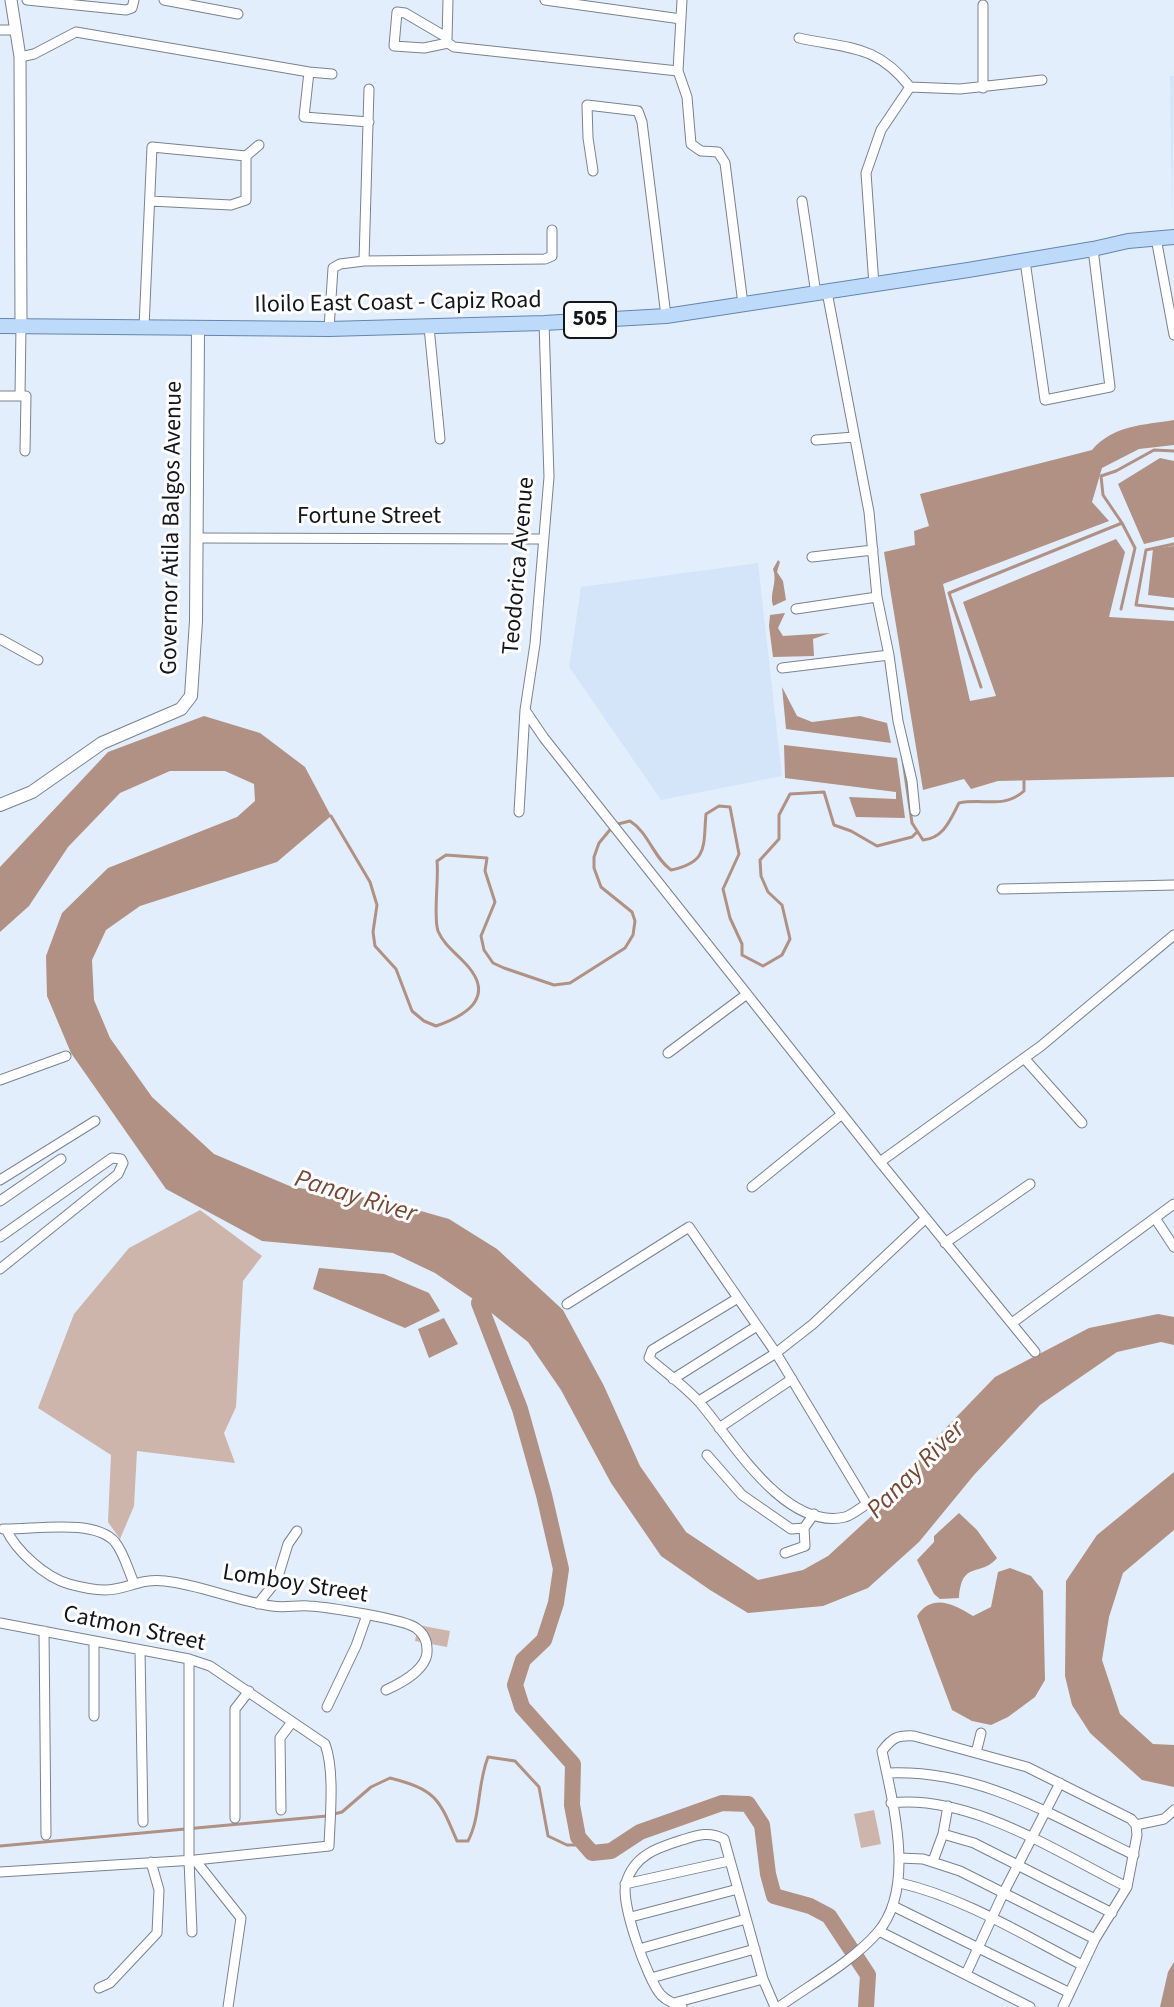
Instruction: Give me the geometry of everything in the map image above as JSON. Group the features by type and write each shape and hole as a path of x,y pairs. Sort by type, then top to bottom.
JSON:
{"main road":[{"name":"Iloilo East Coast - Capiz Road","path":"0,326 329,329 666,316 1174,237"},
{"name":"Governor Atila Balgos Avenue","path":"0,805 32,792 102,743 181,709 191,696 196,621 198,330"}],"street":[{"path":"11,0 20,57 20,395"},
{"path":"27,0 126,10 132,8 134,0"},
{"path":"164,0 238,14"},
{"path":"447,40 448,0"},
{"path":"545,0 681,19"},
{"path":"682,0 678,71 687,97 691,144 701,151 718,152 725,163 743,304"},
{"path":"983,5 983,88"},
{"path":"447,40 424,48 394,46 397,12 405,13 447,40 454,47 678,71"},
{"path":"0,30 14,30"},
{"path":"20,57 34,54 76,32 332,74"},
{"path":"799,38 877,55 910,87"},
{"path":"309,72 304,117 369,122"},
{"path":"910,87 983,88 1042,80"},
{"path":"874,285 866,173 881,130 910,87"},
{"path":"364,261 369,89"},
{"path":"593,171 587,105 638,111 642,122 666,316"},
{"path":"144,327 152,147 246,156 259,145"},
{"path":"150,201 231,205 246,200 246,156"},
{"path":"802,201 869,512 877,597 915,811"},
{"path":"329,329 333,268 347,262 364,261 545,259 552,256 552,230"},
{"path":"1156,238 1174,335"},
{"path":"1025,261 1045,400 1110,387 1093,249"},
{"name":"Teodorica Avenue","path":"519,812 525,710 535,644 549,477 544,323"},
{"path":"429,327 440,439"},
{"path":"0,396 26,396 25,451"},
{"path":"816,440 854,437"},
{"name":"Fortune Street","path":"196,538 543,539"},
{"path":"812,557 873,550"},
{"path":"796,609 877,597"},
{"path":"0,639 38,660"},
{"path":"782,668 889,655"},
{"path":"525,710 880,1162 1035,1352"},
{"path":"1002,889 1174,885"},
{"path":"880,1162 1024,1058 1174,935"},
{"path":"668,1053 747,994"},
{"path":"0,1080 66,1056"},
{"path":"1024,1058 1082,1123"},
{"path":"752,1187 842,1114"},
{"path":"0,1180 95,1121"},
{"path":"0,1237 112,1158 121,1159 123,1163 118,1174 0,1269"},
{"path":"0,1201 61,1159"},
{"path":"19,1168 28,1182"},
{"path":"945,1243 1030,1184"},
{"path":"1012,1323 1174,1204"},
{"path":"699,1401 776,1353 813,1324 926,1218"},
{"path":"1155,1218 1174,1247"},
{"path":"567,1304 689,1227 776,1353 867,1504 846,1517 814,1514 766,1485 699,1401 649,1358 652,1350 738,1298"},
{"path":"673,1379 757,1326"},
{"path":"719,1428 792,1379"},
{"path":"707,1455 742,1495 791,1529 804,1528"},
{"path":"785,1553 805,1546 804,1528 814,1514"},
{"path":"3,1529 74,1527 107,1534 118,1545 134,1583"},
{"name":"Lomboy Street","path":"3,1529 24,1555 66,1583 106,1590 134,1583 179,1583 258,1604 338,1609 416,1627 425,1638 428,1653 425,1660 409,1679 386,1690"},
{"path":"258,1604 277,1580 288,1544 297,1531"},
{"path":"327,1707 367,1615"},
{"name":"Catmon Street","path":"0,1623 189,1659 210,1666 325,1744 329,1754 329,1846 192,1860"},
{"path":"44,1631 46,1835"},
{"path":"94,1641 94,1716"},
{"path":"140,1651 143,1822"},
{"path":"189,1659 192,1932"},
{"path":"235,1818 235,1709 249,1691"},
{"path":"281,1810 280,1738 292,1722"},
{"path":"976,1753 981,1733"},
{"path":"763,1979 678,2005 660,1993 639,1949 625,1884 638,1861 652,1849 704,1833 724,1839 763,1979 777,2007 857,1951 879,1931 893,1906 900,1883 900,1858 882,1751 893,1738 914,1736 1027,1767 1131,1819 1136,1825 1127,1887 1095,1939 1063,2007"},
{"path":"887,1773 922,1772 1000,1791 1134,1855"},
{"path":"966,1974 1060,1783"},
{"path":"891,1803 914,1800 980,1814 1127,1887"},
{"path":"933,1861 943,1834 948,1806"},
{"path":"1136,1825 1164,1819 1174,1810"},
{"path":"943,1834 974,1843 1112,1913"},
{"path":"900,1858 933,1861 960,1871 1095,1939"},
{"path":"0,1872 192,1860"},
{"path":"192,1860 241,1918 228,2007"},
{"path":"625,1884 729,1861"},
{"path":"99,1988 110,1983 157,1933 159,1890 151,1862"},
{"path":"900,1883 931,1890 1082,1965"},
{"path":"631,1917 738,1889"},
{"path":"893,1906 1068,1992"},
{"path":"639,1949 746,1919"},
{"path":"879,1931 1030,2007"},
{"path":"651,1978 755,1949"}],"shaded area":[{"path":"1170,76 1174,76 1172,230"},
{"path":"758,563 782,776 661,800 569,667 581,587"},
{"path":"200,1210 262,1256 243,1281 236,1407 224,1433 235,1463 137,1451 134,1506 120,1539 108,1522 111,1455 38,1408 74,1314 129,1248"},
{"path":"418,1625 450,1631 447,1647 415,1641"},
{"path":"874,1810 881,1844 861,1848 854,1814"}],"water":[{"path":"1174,420 1174,445 1139,449 1102,468 1092,502 1109,521 943,584 970,701 996,696 963,602 1116,539 1125,552 1109,617 1174,621 1174,777 998,781 971,789 964,779 923,790 884,552 915,545 914,531 929,526 920,494 1092,450 1109,435 1119,431"},
{"path":"1160,458 1174,461 1174,537 1144,544 1118,484"},
{"path":"1174,546 1174,598 1148,595 1153,549"},
{"path":"778,560 777,572 783,581 786,600 773,606 773,569"},
{"path":"785,613 778,628 783,636 830,633 813,639 814,656 773,657 770,615"},
{"path":"782,687 797,716 812,722 860,716 887,723 891,743 786,729"},
{"name":"Panay River","path":"204,716 260,733 305,767 331,816 277,862 140,906 106,930 92,960 94,1000 110,1038 152,1097 214,1154 292,1187 382,1200 449,1219 497,1249 563,1310 604,1386 640,1466 686,1532 758,1580 803,1570 828,1556 878,1510 940,1434 995,1377 1089,1328 1158,1314 1174,1317 1174,1345 1161,1342 1117,1352 1040,1405 974,1475 919,1542 868,1588 823,1606 748,1613 710,1590 661,1556 611,1483 561,1390 528,1342 435,1273 393,1253 262,1241 166,1189 71,1053 47,996 46,956 62,913 108,868 237,817 255,801 254,784 225,771 170,771 120,793 68,847 29,906 0,932 0,867 108,752"},
{"path":"784,745 897,758 905,818 856,817 849,797 896,799 896,792 785,778"},
{"path":"319,1268 384,1274 429,1293 440,1311 405,1328 313,1289"},
{"path":"444,1318 458,1344 429,1358 418,1329"},
{"path":"1174,1472 1174,1530 1123,1573 1109,1617 1102,1660 1120,1714 1153,1744 1174,1745 1174,1787 1142,1780 1090,1733 1072,1705 1065,1676 1066,1581 1097,1535"},
{"path":"959,1513 977,1530 997,1558 991,1564 968,1573 959,1598 940,1599 934,1594 917,1560 934,1542 934,1536"},
{"path":"1010,1568 1031,1576 1043,1591 1045,1680 1035,1697 991,1725 972,1721 952,1710 917,1616 936,1603 951,1605 973,1616 991,1607 998,1572"},
{"path":"1174,1962 1174,2007 1160,2007 1168,1972"}],"waterway":[{"path":"981,687 949,593 1122,523 1103,495 1101,476 1154,450 1174,451"},
{"path":"1121,609 1135,548 1122,523"},
{"path":"1174,544 1146,550 1136,605 1174,609"},
{"path":"903,760 912,823 923,840 941,832 959,803 1009,800 1024,791 1024,781"},
{"path":"331,816 370,882 377,905 373,932 375,946 396,969 412,1011 436,1026 469,1009 478,993 478,983 472,972 438,931 437,861 446,855 487,858 485,871 495,902 481,936 484,950 493,963 554,985 570,983 625,948 633,935 635,921 632,912 601,887 594,868 599,843 614,825 630,821 671,870 692,862 702,851 706,814 719,806 730,807 739,854 723,889 730,918 742,944 742,955 763,966 782,955 790,939 782,905 768,892 761,876 760,860 779,839 779,815 790,794 824,792 834,825 877,846 912,837 917,832"},
{"path":"479,1303 520,1409 561,1569 556,1603 544,1640 523,1660 515,1685 522,1707 573,1764 572,1805 578,1837 592,1853 611,1851 640,1832 722,1803 748,1804 762,1825 774,1896 810,1906 829,1916 868,1975 866,2007"},
{"path":"334,1814 342,1812 371,1787 390,1778 427,1792 446,1815 457,1841 468,1841 488,1757 515,1761 539,1787 548,1836 567,1845 585,1845"},
{"path":"0,1846 327,1816"}]}
